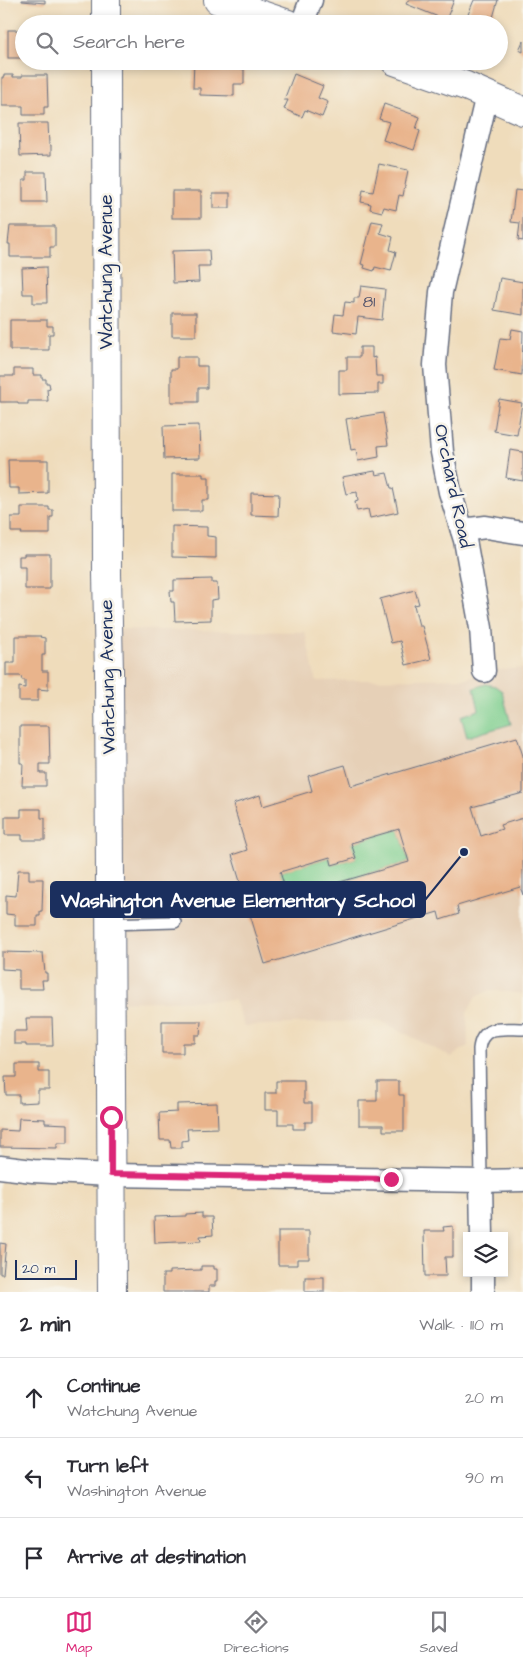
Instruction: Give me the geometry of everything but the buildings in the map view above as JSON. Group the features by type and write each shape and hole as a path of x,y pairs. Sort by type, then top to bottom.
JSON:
{"main road":[{"path":"106,0 106,15"},
{"path":"218,0 262,15"},
{"name":"Watchung Avenue","path":"106,70 112,1292"},
{"path":"421,70 466,86 523,111"}],"street":[{"path":"305,15 311,0"},
{"name":"Orchard Road","path":"484,672 481,628 462,530 450,492 442,452 434,365 442,292 487,96"},
{"path":"462,530 486,527 523,533"},
{"path":"0,1167 33,1171 111,1174 523,1180"},
{"path":"482,1180 482,1232"},
{"path":"482,1277 483,1292"}],"lane":[{"path":"110,924 175,922"},
{"path":"482,1180 480,1040 484,1034 491,1030 523,1029"}],"shaded area":[{"path":"108,629 305,632 316,681 468,678 484,671 523,668 523,994 490,990 476,997 467,1013 468,1046 451,1057 379,1020 244,1026 234,1000 110,1002"}],"green space":[{"path":"486,684 495,686 502,691 511,724 467,737 461,716 479,710 474,688"},
{"path":"399,829 409,862 288,897 280,872 330,857 332,865 356,858 351,843"}],"place":[{"name":"Washington Avenue Elementary School","path":"464,852"}],"route":[{"path":"111,1117 111,1174 391,1179"}]}
